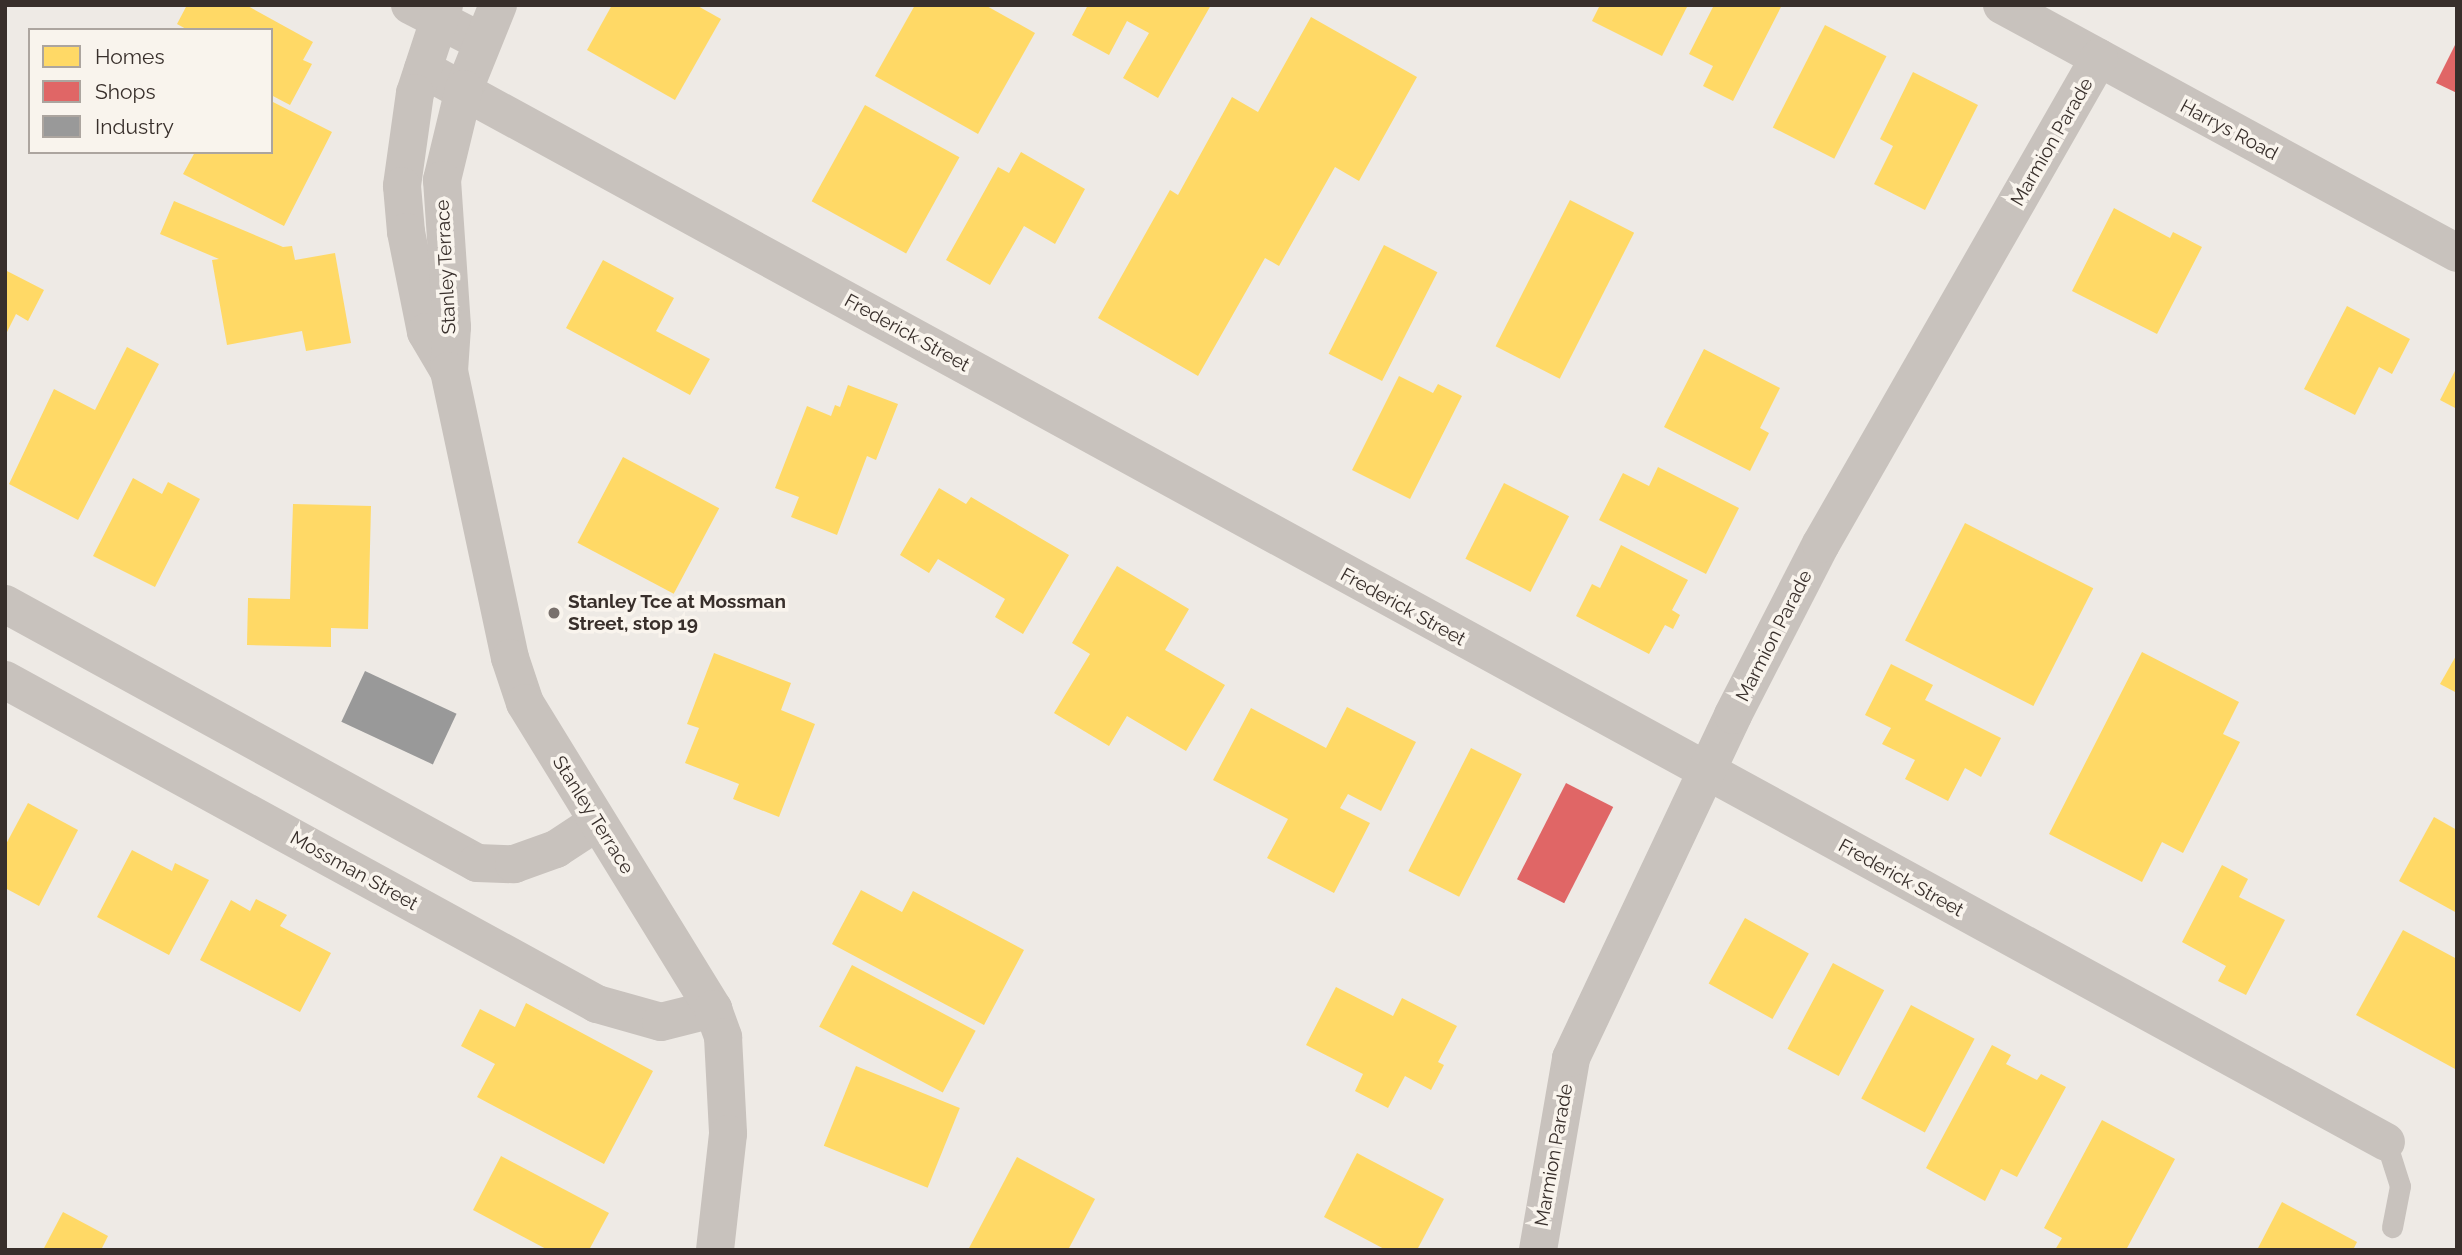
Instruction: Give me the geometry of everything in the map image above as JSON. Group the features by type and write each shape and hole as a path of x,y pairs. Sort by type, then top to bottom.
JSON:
{"street":[{"name":"Stanley Terrace","path":"498,5 464,89 442,180 453,327 449,371 510,658 525,703 713,1009 723,1037 728,1085 728,1134 715,1250"},
{"name":"Harrys Road","path":"2002,5 2457,253"},
{"name":"Stanley Terrace","path":"431,10 422,69 406,139 402,186 406,232 426,332 449,371"},
{"path":"431,10 482,42"},
{"name":"Marmion Parade","path":"1538,1250 1571,1058 1705,774 1821,544 2099,58"},
{"name":"Frederick Street","path":"422,69 464,89 1705,774 2386,1142"},
{"path":"5,604 477,863 514,864 556,849 597,821"},
{"name":"Mossman Street","path":"5,680 597,1004 661,1022 713,1009"}],"lane":[{"path":"2386,1142 2400,1186 2392,1227"}],"building: Homes":[{"path":"187,5 246,5 313,42 303,60 312,64 290,105 273,96 273,28 184,28 177,24"},
{"path":"612,5 696,5 721,19 675,100 587,50"},
{"path":"915,5 985,5 1035,33 978,134 875,76"},
{"path":"1088,5 1211,5 1158,98 1123,78 1149,33 1127,21 1109,55 1072,35"},
{"path":"1600,5 1688,5 1662,56 1592,21"},
{"path":"1714,5 1782,5 1733,101 1703,86 1713,66 1689,54"},
{"path":"1311,17 1417,77 1359,181 1335,167 1279,266 1265,258 1198,376 1098,318 1170,190 1178,195 1232,97 1258,112"},
{"path":"1825,25 1886,56 1834,159 1773,127"},
{"path":"1913,72 1978,105 1925,210 1874,184 1893,146 1880,139"},
{"path":"273,102 332,132 284,226 183,174 194,154 273,154"},
{"path":"865,105 959,157 906,254 812,201"},
{"path":"1021,152 1085,189 1055,244 1024,226 990,285 946,260 998,167 1009,173"},
{"path":"1570,200 1634,233 1560,379 1496,346"},
{"path":"174,201 283,247 292,246 295,260 335,253 351,343 306,351 302,331 227,345 212,260 219,259 160,234"},
{"path":"2114,208 2170,238 2173,232 2202,247 2157,334 2072,291"},
{"path":"1384,245 1437,272 1382,381 1329,354"},
{"path":"603,260 674,298 656,331 710,359 690,395 566,328"},
{"path":"5,270 44,290 28,321 16,314 5,336"},
{"path":"2347,306 2410,339 2392,374 2379,367 2355,415 2304,389"},
{"path":"127,347 159,364 78,520 9,484 54,389 95,410"},
{"path":"1704,349 1780,388 1760,428 1769,433 1750,471 1664,427"},
{"path":"2457,367 2457,409 2440,400"},
{"path":"1399,376 1433,393 1438,384 1462,396 1410,499 1352,470"},
{"path":"848,385 898,404 876,460 867,456 837,535 791,517 799,497 775,488 807,406 831,416 835,405 840,407"},
{"path":"623,457 719,508 674,594 577,543"},
{"path":"1658,467 1739,508 1706,574 1599,520 1623,473 1649,486"},
{"path":"133,478 162,494 168,482 200,499 155,587 93,556"},
{"path":"1504,483 1569,516 1530,592 1465,559"},
{"path":"939,488 966,504 971,497 1069,555 1023,634 995,617 1005,599 938,559 929,573 900,555"},
{"path":"293,504 371,506 368,629 331,628 331,647 247,645 248,598 290,599"},
{"path":"1965,523 2093,588 2033,706 1905,641"},
{"path":"1621,545 1688,580 1672,610 1680,615 1673,629 1665,625 1649,654 1576,616 1592,584 1600,588"},
{"path":"1117,566 1189,609 1165,650 1225,685 1186,751 1127,716 1109,746 1054,713 1090,654 1072,643"},
{"path":"2142,652 2239,702 2223,734 2240,742 2183,853 2162,842 2142,882 2049,834"},
{"path":"714,653 791,683 781,710 815,724 779,817 733,799 739,784 685,763 699,728 687,724"},
{"path":"2457,654 2457,693 2440,684"},
{"path":"1891,664 1933,685 1925,700 2001,738 1981,777 1965,768 1948,801 1905,779 1915,760 1882,744 1891,728 1865,715"},
{"path":"1347,707 1416,742 1381,811 1348,794 1340,808 1370,823 1334,893 1267,858 1288,819 1213,780 1251,708 1326,748"},
{"path":"1471,748 1522,774 1459,897 1408,871"},
{"path":"28,803 78,830 39,906 5,888 5,846"},
{"path":"2434,817 2457,830 2457,913 2399,881"},
{"path":"132,850 172,871 175,863 209,880 169,955 97,917"},
{"path":"2222,865 2248,879 2239,897 2285,920 2246,995 2218,981 2226,966 2182,942"},
{"path":"861,890 902,912 913,891 1024,950 984,1025 832,944"},
{"path":"256,899 287,915 280,926 331,953 300,1012 200,960 231,900 250,911"},
{"path":"1745,918 1809,953 1772,1019 1709,984"},
{"path":"2403,930 2457,959 2457,1070 2356,1015"},
{"path":"1833,963 1884,990 1839,1076 1787,1049"},
{"path":"852,965 976,1031 943,1093 819,1027"},
{"path":"1336,987 1393,1016 1402,998 1457,1026 1438,1062 1444,1065 1431,1090 1405,1076 1388,1108 1355,1091 1363,1074 1306,1045"},
{"path":"526,1003 653,1071 604,1164 477,1097 495,1064 461,1046 480,1009 515,1027"},
{"path":"1911,1005 1975,1039 1925,1132 1861,1099"},
{"path":"1992,1045 2011,1055 2006,1064 2037,1080 2041,1074 2066,1087 2017,1177 2001,1169 1985,1201 1926,1168"},
{"path":"856,1066 960,1108 928,1188 824,1146"},
{"path":"2102,1120 2175,1159 2126,1250 2055,1250 2062,1238 2044,1228"},
{"path":"1357,1153 1444,1199 1417,1250 1386,1250 1324,1217"},
{"path":"501,1156 609,1213 589,1250 548,1250 473,1210"},
{"path":"1017,1157 1095,1199 1068,1250 968,1250"},
{"path":"2282,1202 2357,1242 2353,1250 2257,1250"},
{"path":"63,1212 108,1236 101,1250 43,1250"}],"building: Shops":[{"path":"2457,41 2457,93 2436,83"},
{"path":"1566,783 1613,807 1564,903 1517,879"}],"building: Industry":[{"path":"365,671 457,714 433,764 341,722"}],"place":[{"name":"Stanley Tce at Mossman Street, stop 19","path":"554,613"}]}
